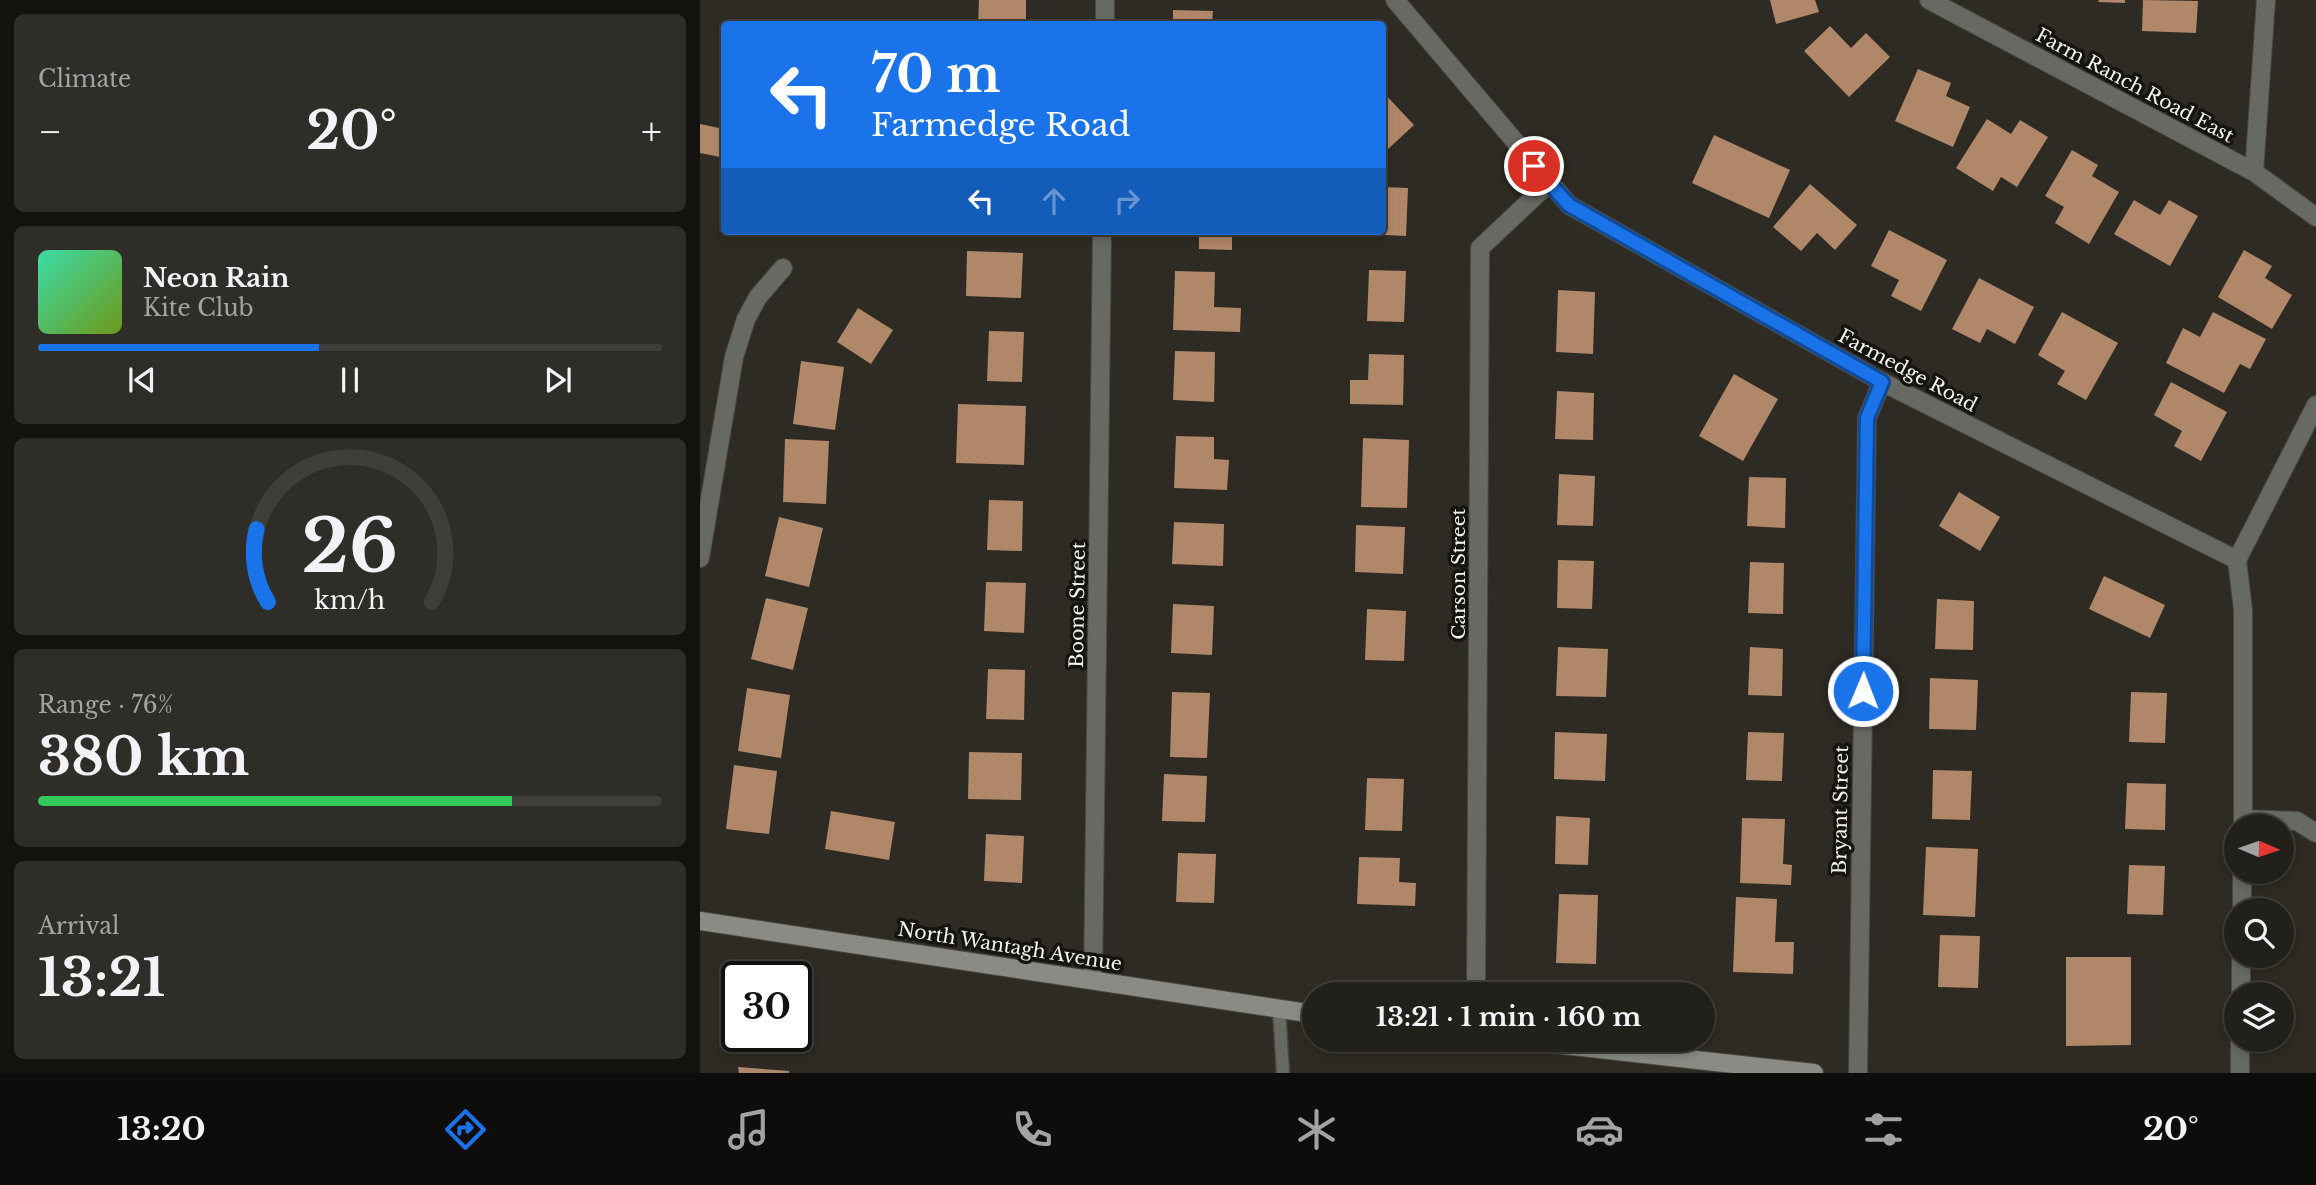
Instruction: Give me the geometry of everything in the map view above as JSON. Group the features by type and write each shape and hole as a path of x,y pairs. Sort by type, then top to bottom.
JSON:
{"main road":[{"name":"North Wantagh Avenue","path":"700,921 1302,1012"},
{"path":"1625,1052 1814,1073"}],"street":[{"path":"1105,0 1105,21"},
{"name":"Farmedge Road","path":"1395,0 1569,205 1882,382 2237,560"},
{"name":"Farm Ranch Road East","path":"1929,0 2254,172 2316,217"},
{"path":"2254,172 2266,0"},
{"name":"Carson Street","path":"1476,982 1480,248 1549,183"},
{"name":"Boone Street","path":"1093,980 1102,235"},
{"path":"700,558 734,357 746,319 758,297 783,268"},
{"name":"Bryant Street","path":"1858,1073 1867,418 1882,382"},
{"path":"2243,814 2243,610 2237,560 2316,405"},
{"path":"2294,821 2316,833"},
{"path":"2240,1052 2240,1073"}],"lane":[{"path":"1279,1009 1283,1073"}],"building":[{"path":"979,0 1026,0 1026,21 978,21"},
{"path":"1770,0 1815,0 1819,12 1776,24"},
{"path":"2125,0 2125,3 2098,2"},
{"path":"2143,0 2198,1 2196,33 2142,31"},
{"path":"1173,10 1213,11 1212,21 1173,21"},
{"path":"1830,26 1851,48 1866,33 1890,57 1849,97 1804,51"},
{"path":"1918,69 1951,83 1946,96 1970,107 1953,147 1895,121"},
{"path":"1386,95 1414,125 1386,149"},
{"path":"1987,119 2011,134 2020,120 2048,137 2017,187 2001,177 1993,191 1956,168"},
{"path":"700,124 721,128 720,157 700,153"},
{"path":"1714,135 1790,170 1769,218 1692,183"},
{"path":"2072,150 2098,165 2092,176 2119,192 2089,244 2055,223 2064,207 2045,196"},
{"path":"1810,184 1857,225 1835,250 1817,233 1801,251 1773,227"},
{"path":"1386,187 1408,188 1406,236 1384,235"},
{"path":"2134,200 2160,215 2169,200 2198,216 2170,266 2114,234"},
{"path":"1889,230 1947,260 1921,311 1891,296 1899,280 1871,266"},
{"path":"1199,235 1232,235 1232,250 1199,249"},
{"path":"2244,250 2272,266 2265,278 2292,295 2272,329 2218,297"},
{"path":"967,251 1023,253 1021,298 966,296"},
{"path":"1369,270 1406,271 1404,322 1367,321"},
{"path":"1175,271 1215,272 1214,307 1241,308 1240,332 1173,330"},
{"path":"1979,278 2034,307 2015,344 1987,329 1980,343 1952,329"},
{"path":"1558,290 1595,292 1593,354 1556,352"},
{"path":"858,308 893,330 871,364 837,342"},
{"path":"2062,312 2118,343 2086,400 2057,384 2065,371 2038,355"},
{"path":"2213,312 2266,339 2250,369 2240,364 2224,393 2166,363 2183,328 2200,337"},
{"path":"989,331 1024,332 1022,382 987,381"},
{"path":"1175,351 1215,352 1214,402 1173,400"},
{"path":"1369,354 1404,355 1403,405 1350,404 1350,380 1368,380"},
{"path":"801,361 844,367 835,430 793,424"},
{"path":"1734,374 1778,399 1743,461 1699,436"},
{"path":"2171,382 2227,412 2201,461 2174,446 2182,431 2154,415"},
{"path":"1557,391 1594,393 1593,440 1555,439"},
{"path":"958,404 1026,406 1024,465 956,463"},
{"path":"1176,436 1214,437 1214,459 1229,460 1227,490 1174,488"},
{"path":"1363,438 1409,440 1407,508 1361,507"},
{"path":"785,439 829,441 826,504 783,502"},
{"path":"1559,474 1595,476 1593,526 1557,525"},
{"path":"1749,477 1786,478 1785,528 1747,526"},
{"path":"1959,492 2000,517 1980,551 1939,526"},
{"path":"989,500 1023,501 1022,551 987,550"},
{"path":"779,517 823,528 809,587 765,576"},
{"path":"1174,522 1224,524 1223,566 1172,564"},
{"path":"1356,525 1405,527 1403,574 1355,572"},
{"path":"1558,560 1594,561 1592,609 1557,608"},
{"path":"1750,562 1784,563 1783,614 1748,613"},
{"path":"2104,576 2165,605 2150,638 2089,609"},
{"path":"986,582 1026,583 1024,633 984,631"},
{"path":"766,598 808,608 793,670 751,659"},
{"path":"1937,599 1974,601 1973,650 1935,649"},
{"path":"1173,604 1214,606 1212,655 1171,653"},
{"path":"1367,609 1406,611 1404,661 1365,660"},
{"path":"1558,647 1608,649 1606,697 1556,696"},
{"path":"1750,647 1783,649 1782,696 1748,695"},
{"path":"988,669 1025,670 1024,720 986,719"},
{"path":"1930,678 1978,680 1976,730 1929,729"},
{"path":"747,688 790,695 781,758 738,751"},
{"path":"1172,692 1210,693 1207,758 1170,757"},
{"path":"2131,692 2167,693 2165,743 2129,742"},
{"path":"1555,732 1607,734 1605,781 1554,779"},
{"path":"1748,732 1784,733 1782,781 1746,780"},
{"path":"969,752 1022,753 1021,800 968,799"},
{"path":"734,765 777,771 769,834 726,829"},
{"path":"1933,770 1972,771 1970,820 1932,819"},
{"path":"1164,774 1207,776 1205,822 1162,821"},
{"path":"1367,778 1404,779 1402,831 1365,830"},
{"path":"2127,783 2166,784 2165,830 2125,829"},
{"path":"831,811 895,822 889,860 825,849"},
{"path":"1556,816 1590,818 1588,865 1555,864"},
{"path":"1742,818 1785,819 1783,864 1792,865 1791,885 1740,883"},
{"path":"986,834 1024,836 1022,883 984,881"},
{"path":"1926,847 1978,849 1975,917 1923,915"},
{"path":"1178,853 1216,854 1214,903 1176,902"},
{"path":"1359,857 1400,858 1399,882 1416,883 1415,906 1357,904"},
{"path":"2129,865 2165,866 2163,915 2127,914"},
{"path":"1559,894 1598,895 1596,964 1556,963"},
{"path":"1736,897 1777,899 1775,942 1794,942 1793,974 1733,972"},
{"path":"1940,935 1980,936 1978,988 1938,987"},
{"path":"2066,957 2131,957 2131,1045 2066,1046"},
{"path":"738,1067 789,1071 789,1073 739,1073"}],"route":[{"path":"1534,166 1569,205 1882,382 1867,418 1863,691"}]}
